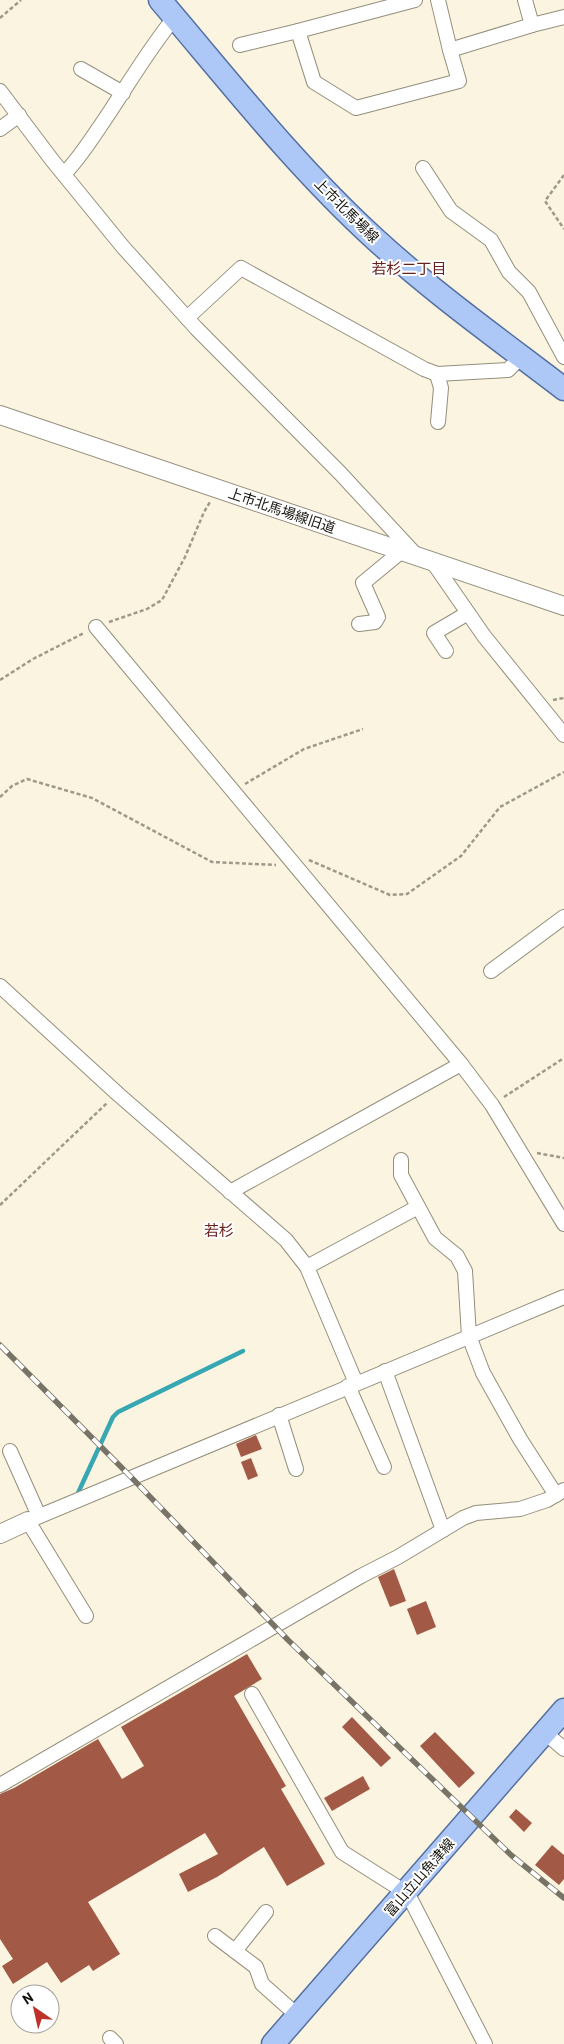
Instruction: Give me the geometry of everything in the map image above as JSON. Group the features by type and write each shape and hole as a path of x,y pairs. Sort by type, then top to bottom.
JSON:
{"main road":[{"name":"上市北馬場線","path":"160,0 290,151 360,225 436,290 522,356 561,382"},
{"name":"富山立山魚津線","path":"273,2044 564,1710"}],"street":[{"path":"240,45 415,0"},
{"path":"298,31 314,82 356,108 459,81 438,0"},
{"path":"525,0 532,25"},
{"path":"64,174 75,163 123,93 160,34 174,17"},
{"path":"450,50 564,17"},
{"path":"81,69 123,93"},
{"path":"0,91 123,247 187,318 340,473 417,555 468,613 484,636 564,735"},
{"path":"0,128 19,115"},
{"path":"423,168 452,211 491,240 509,272 529,292 564,357"},
{"path":"187,318 241,268 424,369 437,374 508,370 522,356"},
{"path":"437,374 441,388 438,422"},
{"name":"上市北馬場線旧道","path":"0,414 564,606"},
{"path":"359,624 375,622 378,617 363,583 417,555"},
{"path":"446,651 434,633 468,613"},
{"path":"96,626 461,1064 492,1105 564,1224"},
{"path":"491,971 564,917"},
{"path":"0,986 117,1094 286,1240 307,1267 384,1467"},
{"path":"230,1192 461,1064"},
{"path":"0,1785 443,1530 476,1513 520,1509 547,1500 560,1492 520,1439 483,1372 469,1336 465,1271 457,1256 435,1238 401,1175 401,1160"},
{"path":"307,1267 418,1207"},
{"path":"0,1533 564,1297"},
{"path":"385,1371 443,1530"},
{"path":"279,1415 296,1469"},
{"path":"10,1451 34,1519 86,1616"},
{"path":"252,1694 342,1852 405,1892 411,1900 484,2044"},
{"path":"544,1732 564,1749"},
{"path":"235,1952 266,1912"},
{"path":"215,1936 256,1967 262,1984 298,2016"}],"path":[{"path":"0,18 21,0"},
{"path":"564,175 545,201 564,229"},
{"path":"0,680 33,659 96,626 147,609 162,600 185,557 204,512 219,489"},
{"path":"233,791 304,749 363,729"},
{"path":"0,797 12,786 27,778 92,798 212,862 293,863 308,860 390,895 407,894 461,856 500,807 564,772"},
{"path":"492,1105 564,1058"},
{"path":"0,1205 117,1094"},
{"path":"519,1149 564,1158"}],"building":[{"path":"256,1435 262,1449 241,1457 236,1444"},
{"path":"251,1458 258,1476 248,1480 241,1462"},
{"path":"394,1569 406,1601 390,1607 378,1577"},
{"path":"426,1601 436,1627 417,1635 407,1609"},
{"path":"247,1654 262,1679 234,1696 286,1786 281,1789 325,1864 287,1886 264,1847 217,1877 188,1892 179,1874 218,1854 205,1833 88,1902 120,1954 93,1971 89,1965 61,1983 47,1962 13,1984 2,1966 13,1959 0,1939 0,1794 14,1788 98,1739 122,1779 144,1766 121,1727"},
{"path":"352,1717 391,1758 381,1767 342,1727"},
{"path":"435,1732 475,1773 459,1788 420,1746"},
{"path":"363,1776 370,1789 332,1811 324,1798"},
{"path":"516,1809 532,1823 524,1832 509,1817"},
{"path":"552,1845 564,1855 564,1879 559,1885 535,1865"}],"waterway":[{"path":"78,1493 113,1417 118,1412 243,1351"}],"railway":[{"path":"0,1345 131,1477 288,1640 511,1855 564,1898"}],"district":[{"name":"若杉二丁目","path":"409,268"},
{"name":"若杉","path":"219,1230"}]}
